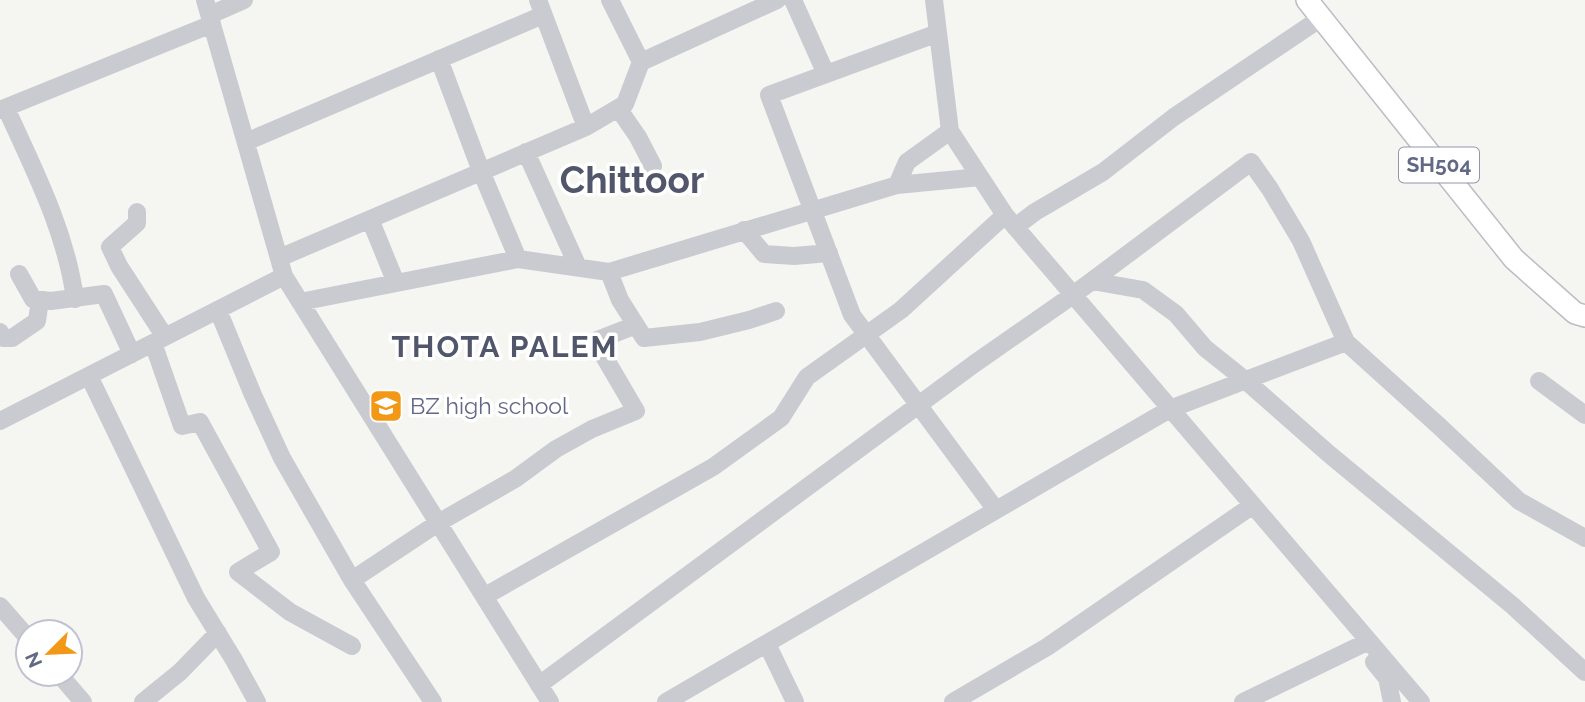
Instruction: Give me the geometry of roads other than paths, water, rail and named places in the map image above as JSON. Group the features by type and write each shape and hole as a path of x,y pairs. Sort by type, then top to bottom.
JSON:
{"main road":[{"name":"SH504","path":"1307,0 1514,258 1575,313 1585,316"}],"street":[{"path":"75,299 63,242 46,195 3,109 209,13 244,0"},
{"path":"610,0 641,62"},
{"path":"279,258 586,127 625,104 641,62 777,0"},
{"path":"793,0 826,74"},
{"path":"934,0 950,131 1010,221 1253,505 1365,643 1421,702"},
{"path":"246,142 439,59 541,7 586,127"},
{"path":"209,13 284,276 550,702"},
{"path":"485,596 713,467 781,418 807,377 901,310 1010,221 1035,212 1103,172 1174,117 1321,19"},
{"path":"938,33 769,95 852,316 996,510"},
{"path":"439,59 518,259"},
{"path":"618,108 638,137 653,166"},
{"path":"898,185 907,162 950,131"},
{"path":"526,152 578,267"},
{"path":"539,685 1251,162 1270,188 1301,241 1346,342 1519,501 1585,538"},
{"path":"300,302 518,259 609,272 898,185 980,177"},
{"path":"137,212 137,223 110,247 159,340 182,426 200,422 271,552 238,572 290,612 352,646"},
{"path":"370,219 396,283"},
{"path":"744,230 764,254 793,257 829,253"},
{"path":"609,272 620,300 644,338 701,332 776,311"},
{"path":"19,274 33,299 51,301 104,295 132,354"},
{"path":"0,421 284,276"},
{"path":"1092,281 1143,290 1176,314 1205,348 1513,606 1585,672"},
{"path":"0,331 3,338 12,338 37,321 40,300"},
{"path":"218,310 282,458 352,580 433,702"},
{"path":"352,580 438,523 515,479 556,449 592,429 636,411 595,341 636,325"},
{"path":"666,702 1170,409 1346,342"},
{"path":"89,376 196,597 257,702"},
{"path":"1539,381 1585,415"},
{"path":"953,702 1047,647 1253,505"},
{"path":"143,702 180,672 218,633"},
{"path":"767,643 795,702"},
{"path":"1243,702 1365,643"},
{"path":"1365,643 1387,678 1392,702"},
{"path":"71,688 83,702"}],"place":[{"name":"BZ high school","path":"386,406"}],"district":[{"name":"Chittoor","path":"632,180"},
{"name":"THOTA PALEM","path":"505,347"}]}
